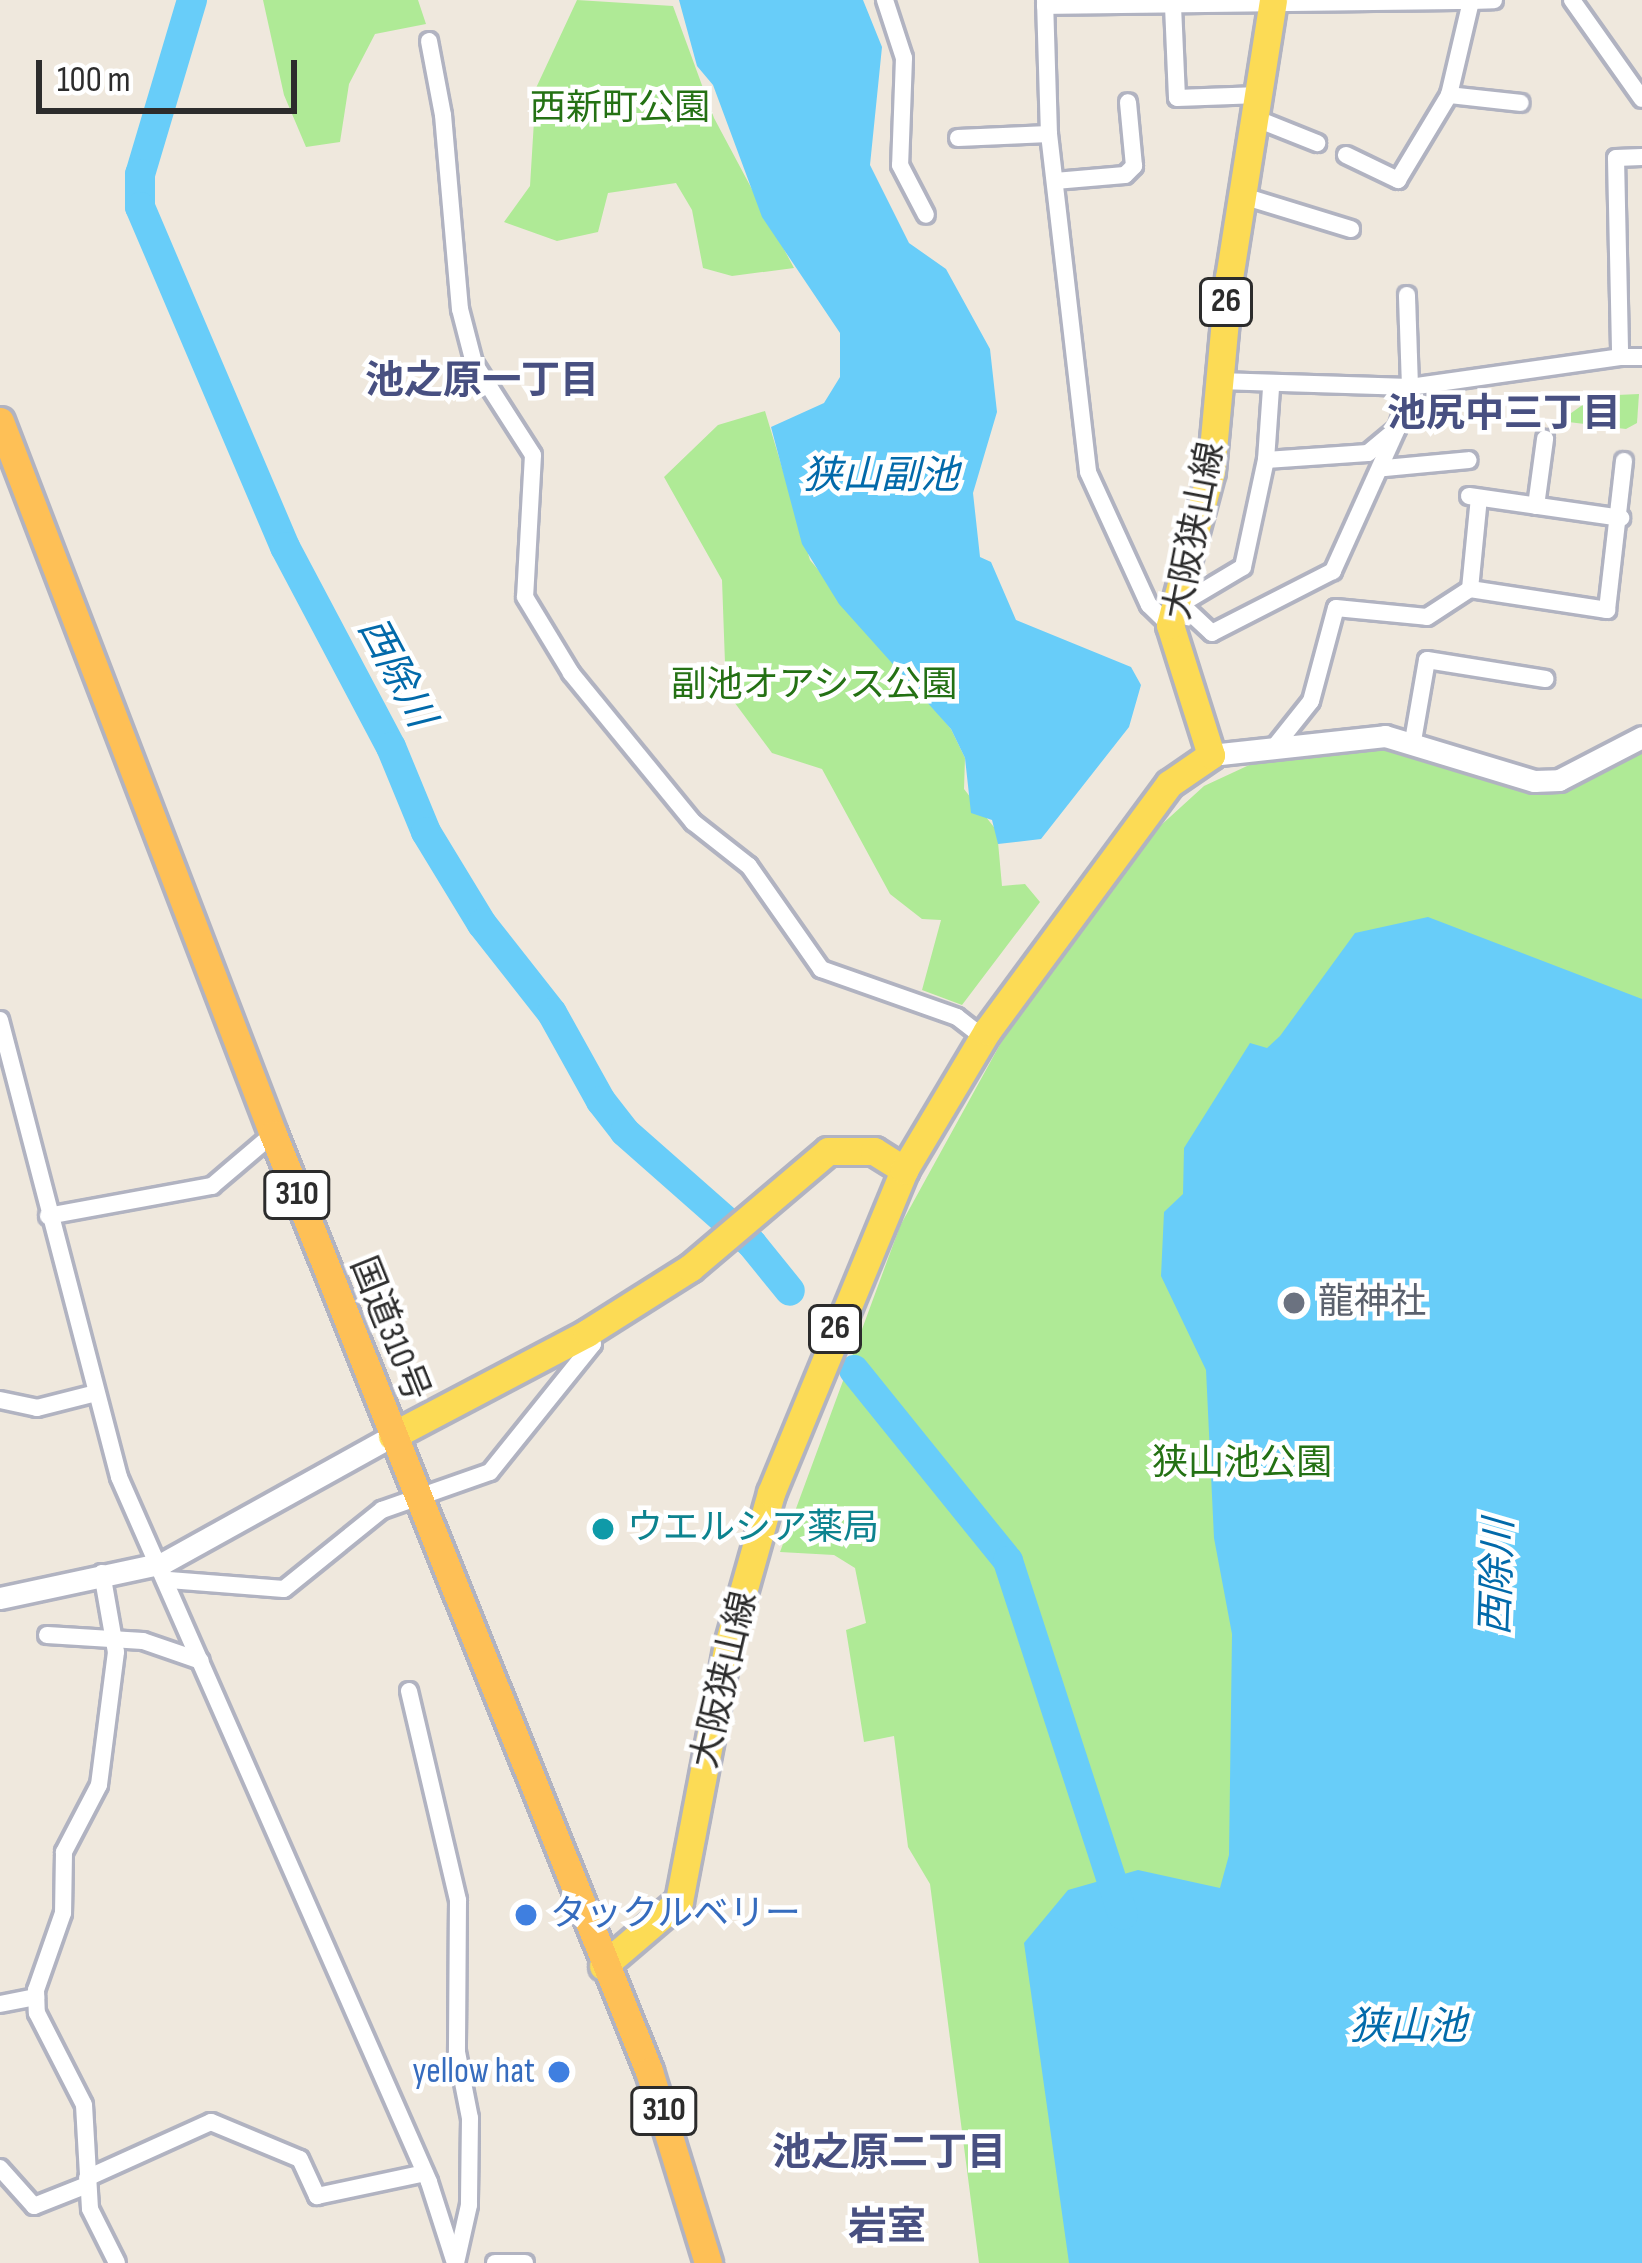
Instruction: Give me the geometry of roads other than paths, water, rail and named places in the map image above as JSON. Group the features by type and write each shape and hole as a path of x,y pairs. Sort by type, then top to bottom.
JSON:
{"highway":[{"name":"国道310号","path":"0,421 273,1134 682,2158 708,2263"}],"main road":[{"name":"大阪狭山線","path":"603,1966 679,1900 728,1645 771,1493 904,1170 983,1037 1179,771 1211,755 1175,614 1211,471 1218,381 1273,3"},
{"path":"392,1436 587,1333 716,1246 828,1151 874,1150 904,1170"}],"street":[{"path":"885,0 904,58 900,165 926,215"},
{"path":"1407,295 1410,387 1385,468 1333,571 1212,633 1149,605 1088,472 1049,134 1045,3 1493,0"},
{"path":"1572,0 1642,99"},
{"path":"1346,155 1398,180 1449,95 1472,1"},
{"path":"1173,5 1177,98 1258,107 1317,143"},
{"path":"428,41 443,115 460,309 473,363 532,455 520,580 535,616 693,823 749,866 821,969 957,1017 983,1037"},
{"path":"1449,95 1521,103"},
{"path":"1055,182 1124,175 1134,166 1128,101"},
{"path":"958,138 1049,134"},
{"path":"1620,357 1616,158 1642,157"},
{"path":"1243,196 1351,229"},
{"path":"1218,381 1271,388 1410,387 1642,357"},
{"path":"1175,614 1243,567 1266,460 1271,388"},
{"path":"1266,460 1368,452 1397,429"},
{"path":"1536,506 1545,440"},
{"path":"1385,468 1469,460"},
{"path":"1276,745 1311,701 1336,608 1427,617 1469,589 1607,610 1624,461"},
{"path":"1469,589 1474,497 1621,518"},
{"path":"1413,741 1427,661 1545,679"},
{"path":"1211,755 1276,745 1413,741 1534,781 1559,780 1642,737"},
{"path":"0,1020 92,1394 119,1478 166,1572 425,2174 455,2263"},
{"path":"48,1216 212,1186 273,1134"},
{"path":"0,1598 102,1573 166,1572 284,1589 382,1510 420,1502 477,1479 514,1448 593,1344 587,1333"},
{"path":"0,1400 37,1408 92,1394"},
{"path":"166,1572 392,1436"},
{"path":"102,1573 114,1639 99,1785 64,1852 63,1913 36,1997 84,2105 90,2210 117,2263"},
{"path":"47,1635 171,1647 201,1661"},
{"path":"409,1691 458,1900 458,2051 470,2118 469,2205 455,2263"},
{"path":"0,2004 36,1997"},
{"path":"0,2168 34,2206 211,2122 300,2159 317,2196 425,2174"},
{"path":"494,2263 525,2263"}],"water":[{"name":"狭山副池","path":"679,0 863,0 882,47 870,165 909,243 946,269 990,349 997,412 973,493 980,557 991,562 1016,620 1131,667 1141,685 1129,727 1041,839 998,844 992,820 971,813 965,758 951,729 839,604 802,544 771,427 824,403 840,377 840,333 762,217 713,85 697,66"},
{"name":"狭山池","path":"1428,917 1642,999 1642,2263 1069,2263 1024,1943 1068,1890 1138,1870 1220,1888 1229,1855 1232,1634 1214,1538 1206,1370 1161,1276 1164,1212 1183,1194 1184,1148 1250,1043 1267,1048 1280,1036 1355,933"}],"waterway":[{"name":"西除川","path":"192,0 140,174 140,207 285,547 391,747 426,832 482,924 552,1013 601,1101 625,1132 752,1244 790,1291"},
{"name":"西除川","path":"854,1370 1008,1561 1123,1915"}],"place":[{"name":"龍神社","path":"1294,1303"},
{"name":"ウエルシア薬局","path":"603,1529"},
{"name":"タックルベリー","path":"526,1915"},
{"name":"yellow hat","path":"559,2072"}],"district":[{"name":"池之原一丁目","path":"482,382"},
{"name":"池尻中三丁目","path":"1504,415"},
{"name":"池之原二丁目","path":"889,2154"},
{"name":"岩室","path":"887,2228"}],"park label":[{"name":"西新町公園","path":"620,109"},
{"name":"副池オアシス公園","path":"814,686"},
{"name":"狭山池公園","path":"1242,1464"}]}
